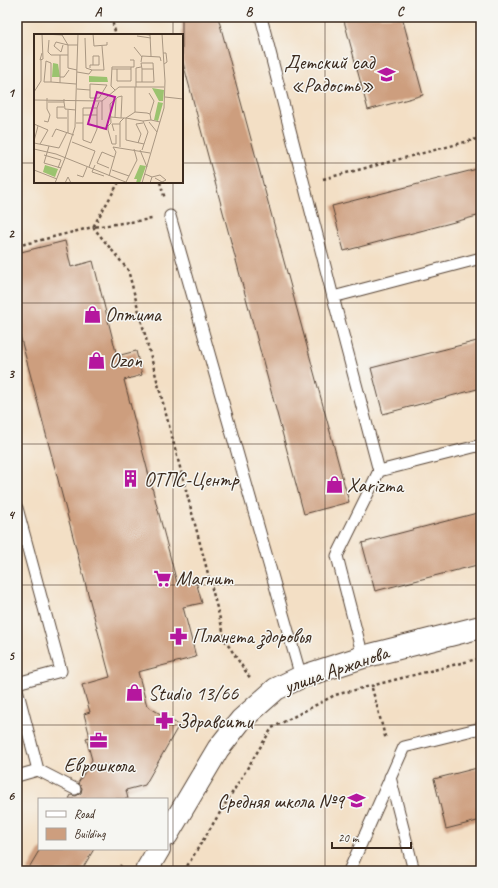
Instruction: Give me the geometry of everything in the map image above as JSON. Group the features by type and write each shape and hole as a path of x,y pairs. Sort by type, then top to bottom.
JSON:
{"street":[{"name":"улица Аржанова","path":"168,833 218,748 241,720 276,688 301,677 363,657 481,626"},
{"path":"146,871 158,850"}],"lane":[{"path":"261,17 379,471 337,556 363,657"},
{"path":"170,216 301,677"},
{"path":"333,297 481,258"},
{"path":"379,471 481,445"},
{"path":"17,508 61,671 17,683"},
{"path":"17,688 38,770"},
{"path":"349,871 404,747 481,728"},
{"path":"17,776 38,770 75,789"},
{"path":"392,774 414,871"}],"path":[{"path":"111,17 116,34"},
{"path":"112,22 120,17"},
{"path":"304,183 481,138"},
{"path":"93,227 118,183"},
{"path":"17,246 93,227 170,216"},
{"path":"93,227 128,270 226,642 254,683"},
{"path":"184,871 272,728 335,695 481,658"},
{"path":"372,688 392,774"}],"building":[{"path":"182,17 218,17 349,502 304,514 183,63"},
{"path":"343,17 402,17 423,95 368,110"},
{"path":"481,168 481,215 344,251 332,206"},
{"path":"65,241 71,267 93,261 117,356 136,351 142,375 124,380 177,583 195,578 202,603 183,607 196,657 138,672 147,706 179,725 145,785 126,790 128,798 70,798 71,795 76,796 81,793 82,788 78,783 92,760 86,738 90,737 84,714 90,712 82,685 110,677 17,324 17,253"},
{"path":"481,340 481,388 383,414 371,368"},
{"path":"481,512 481,564 375,591 362,543"},
{"path":"481,767 481,820 446,829 434,779"},
{"path":"39,850 93,850 81,871 27,871"}],"place":[{"name":"Детский сад «Радость»","path":"387,74"},
{"name":"Оптима","path":"92,314"},
{"name":"Ozon","path":"96,360"},
{"name":"ОТПС-Центр","path":"131,479"},
{"name":"Xarizma","path":"334,485"},
{"name":"Магнит","path":"163,578"},
{"name":"Планета здоровья","path":"179,636"},
{"name":"Studio 13/66","path":"135,693"},
{"name":"Здравсити","path":"164,721"},
{"name":"Еврошкола","path":"99,741"},
{"name":"Средняя школа №9","path":"357,801"}]}
